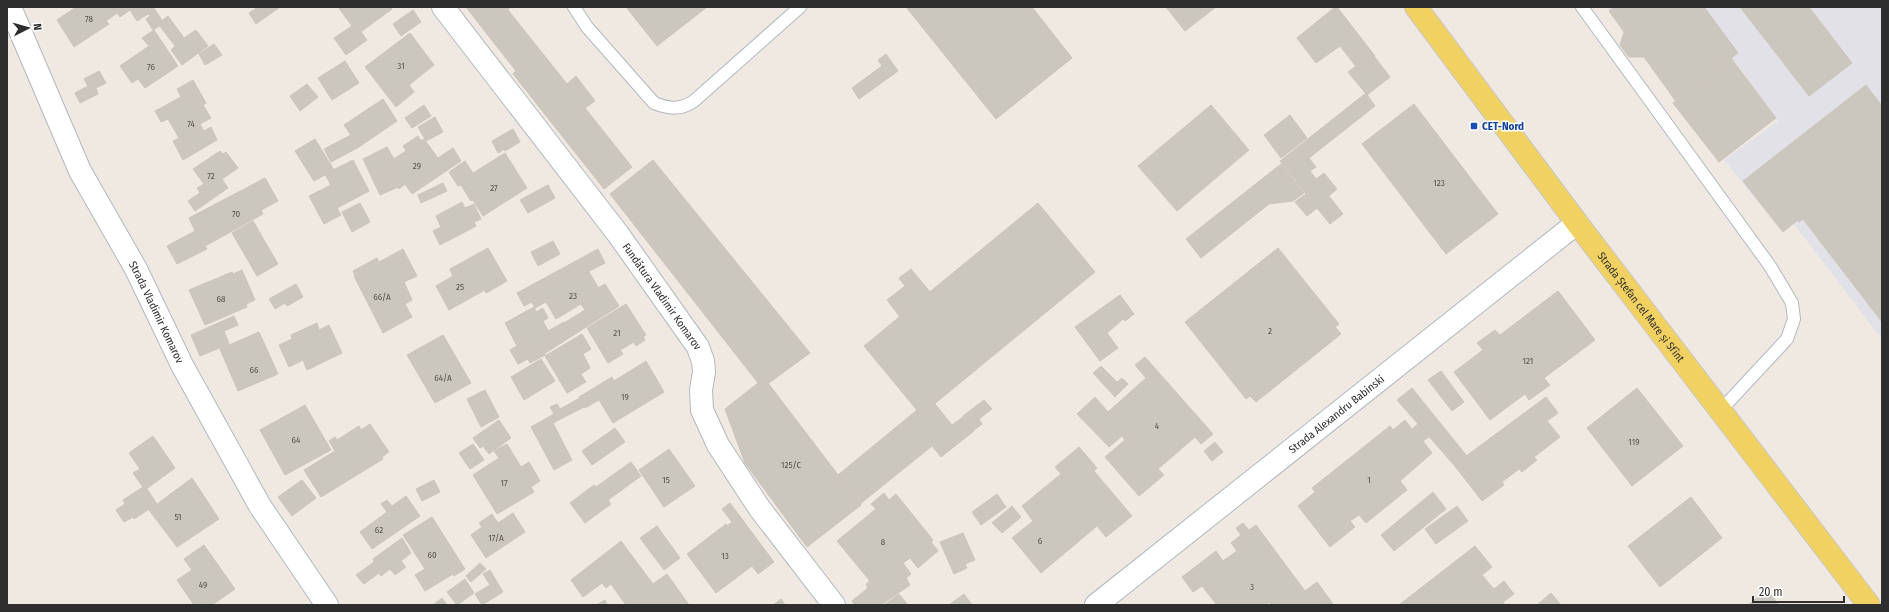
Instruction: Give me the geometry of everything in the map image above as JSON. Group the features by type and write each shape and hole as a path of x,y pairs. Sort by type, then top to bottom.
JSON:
{"main road":[{"name":"Strada Ștefan cel Mare și Sfînt","path":"1416,7 1577,223 1869,605"}],"street":[{"name":"Strada Vladimir Komarov","path":"10,7 80,171 136,269 182,365 260,506 327,605"},
{"name":"Fundătura Vladimir Komarov","path":"443,7 618,234 698,347 703,361 704,372 701,390 702,410 718,445 760,509 834,605"},
{"name":"Strada Alexandru Babinski","path":"1096,605 1577,223"}],"lane":[{"path":"574,7 587,27 654,102 664,107 675,108 685,107 694,101 800,7"},
{"path":"1582,7 1770,266 1792,303 1794,319 1787,339 1720,411"}],"shaded area":[{"path":"1607,7 1882,7 1882,339 1793,223 1781,231 1724,160 1778,121 1735,61 1679,100"}],"building":[{"path":"76,7 153,7 164,23 153,30 146,19 150,16 148,14 137,21 130,10 120,17 117,13 106,21 109,24 74,47 57,20"},
{"path":"258,7 280,7 256,24 249,13"},
{"path":"338,7 390,7 392,9 358,34"},
{"path":"466,7 511,7 483,29"},
{"path":"626,7 707,7 657,46"},
{"path":"906,7 1032,7 1072,58 996,119"},
{"path":"1166,7 1216,7 1185,31"},
{"path":"1335,7 1337,7 1375,56 1358,69 1340,46 1316,63 1297,38"},
{"path":"1614,7 1704,7 1738,53 1675,100 1644,57 1629,57 1620,45 1624,32 1609,11"},
{"path":"1740,7 1809,7 1852,63 1809,96"},
{"path":"413,10 421,22 401,36 393,24"},
{"path":"508,10 567,84 576,76 595,101 585,108 632,167 604,189 513,74 516,71 483,29"},
{"path":"168,16 184,38 196,30 208,46 182,65 171,50 175,46 160,26 165,23 163,20"},
{"path":"352,26 358,34 361,32 367,40 346,55 334,38"},
{"path":"154,30 178,66 145,88 138,79 132,83 120,66 149,46 142,38"},
{"path":"410,33 434,65 409,85 414,92 396,107 365,67"},
{"path":"214,44 222,55 205,65 199,54"},
{"path":"886,54 898,71 859,99 852,88 882,66 878,60"},
{"path":"1374,56 1390,77 1367,95 1348,72 1356,66 1358,69"},
{"path":"1731,58 1776,118 1719,162 1673,103"},
{"path":"345,61 359,83 332,100 318,78"},
{"path":"99,71 106,83 96,88 98,94 80,103 75,93 88,86 84,79"},
{"path":"193,80 206,103 203,105 211,118 200,124 204,131 211,127 217,140 183,160 173,141 179,138 168,119 161,122 155,111 181,97 177,89"},
{"path":"307,84 318,97 300,111 290,96"},
{"path":"1866,85 1882,106 1882,322 1803,219 1799,222 1798,220 1783,232 1743,181"},
{"path":"1366,93 1375,106 1309,158 1316,167 1310,171 1316,179 1324,173 1337,189 1329,196 1343,214 1330,224 1317,208 1307,216 1295,202 1306,194 1280,161"},
{"path":"383,99 397,121 359,147 344,125"},
{"path":"1414,104 1498,214 1446,254 1362,144"},
{"path":"424,105 431,116 412,128 405,118"},
{"path":"1211,105 1249,150 1177,211 1138,166"},
{"path":"1290,115 1307,138 1281,158 1264,135"},
{"path":"435,117 443,132 426,141 418,127"},
{"path":"513,129 520,142 505,151 504,149 498,153 492,141"},
{"path":"351,135 359,147 331,162 324,149"},
{"path":"418,136 421,141 424,139 438,158 453,148 461,161 412,194 405,184 399,189 383,166 406,151 403,146"},
{"path":"315,139 334,170 314,181 295,151"},
{"path":"387,147 394,159 383,166 398,187 380,195 363,159"},
{"path":"220,151 223,154 226,152 238,168 222,179 228,188 195,211 188,201 200,193 197,188 204,184 193,169"},
{"path":"505,153 527,188 483,216 473,200 471,201 461,185 458,186 449,172 465,161 473,173"},
{"path":"353,160 369,191 337,208 341,215 324,224 309,196 331,185 325,174"},
{"path":"653,160 810,353 762,388 610,194"},
{"path":"1281,164 1304,193 1293,201 1269,204 1201,258 1186,239"},
{"path":"265,178 278,201 261,210 263,214 205,246 207,249 177,264 167,246 195,231 189,218"},
{"path":"443,183 447,191 421,203 418,195"},
{"path":"548,185 555,198 528,213 520,200"},
{"path":"462,202 465,208 474,204 481,219 474,222 476,226 440,245 433,231 441,227 436,216"},
{"path":"360,203 370,222 352,232 342,212"},
{"path":"1038,203 1095,272 921,415 864,346"},
{"path":"253,221 278,264 257,276 232,233"},
{"path":"553,241 560,254 538,266 531,252"},
{"path":"488,248 507,281 486,293 485,290 449,310 436,286 453,276 450,269"},
{"path":"1278,248 1339,324 1335,327 1341,334 1256,402 1250,396 1246,399 1185,322"},
{"path":"403,249 417,276 404,282 412,300 405,304 412,317 383,333 354,276 353,271 377,258 379,262"},
{"path":"598,249 605,263 588,272 586,267 540,292 546,302 535,308 532,302 524,306 517,293"},
{"path":"586,267 601,292 556,319 540,292"},
{"path":"911,269 930,292 900,317 887,300 905,286 899,278"},
{"path":"242,270 255,300 246,304 247,307 205,325 189,290 232,272 233,274"},
{"path":"296,284 303,297 287,306 285,303 275,309 269,299"},
{"path":"605,284 619,306 572,336 564,323 585,310 581,304 601,292 598,288"},
{"path":"1558,291 1595,340 1544,378 1550,385 1529,400 1525,394 1490,420 1454,372 1483,350 1477,343 1495,330 1500,335"},
{"path":"1120,295 1134,314 1125,321 1123,319 1107,333 1118,348 1100,361 1075,327"},
{"path":"626,304 646,335 643,337 645,340 636,346 634,342 620,350 623,354 608,363 587,328"},
{"path":"534,307 536,312 543,308 548,318 543,321 553,340 540,346 545,355 530,363 528,359 518,364 510,350 517,346 505,323"},
{"path":"234,316 238,325 224,331 229,344 200,356 191,335"},
{"path":"564,322 572,336 544,354 540,346 553,340 548,331"},
{"path":"317,323 319,330 329,325 342,353 307,370 303,360 289,367 279,345 292,339 291,335"},
{"path":"259,332 278,374 238,391 220,349"},
{"path":"582,334 591,349 583,354 590,368 581,374 586,382 567,393 545,356"},
{"path":"443,335 471,383 435,403 407,355"},
{"path":"1145,357 1213,434 1201,444 1195,437 1158,469 1164,475 1139,496 1105,457 1125,440 1122,436 1109,447 1077,414 1095,397 1108,412 1146,378 1135,365"},
{"path":"541,359 555,381 524,400 511,377"},
{"path":"646,361 664,392 613,423 599,400 585,408 579,397 612,377 614,381"},
{"path":"1101,366 1117,382 1122,378 1128,384 1115,397 1093,373"},
{"path":"1441,371 1464,402 1452,411 1428,380"},
{"path":"758,383 762,388 768,383 861,505 807,547 745,463 725,409"},
{"path":"1412,388 1466,455 1454,465 1397,400"},
{"path":"1637,388 1683,446 1632,486 1587,428"},
{"path":"485,390 499,417 481,427 467,399"},
{"path":"1546,397 1558,413 1547,421 1560,437 1534,457 1537,460 1522,472 1519,469 1502,482 1504,485 1482,501 1454,465"},
{"path":"580,398 584,407 553,423 572,460 554,470 531,427 554,414 550,407 557,404 560,409"},
{"path":"984,400 992,409 979,419 982,424 974,430 963,416"},
{"path":"935,404 952,425 963,417 974,431 941,457 932,446 860,504 838,475 917,410 921,415"},
{"path":"305,405 331,450 285,475 260,430"},
{"path":"499,420 511,438 489,454 483,446 480,448 473,438"},
{"path":"1405,420 1412,429 1419,423 1430,436 1423,441 1432,453 1400,481 1407,490 1366,523 1359,515 1350,521 1355,527 1330,547 1298,506 1315,492 1312,488 1390,426 1393,430"},
{"path":"370,424 389,452 382,457 383,459 321,497 304,470 335,451 329,441 335,437 337,440 359,426 361,430"},
{"path":"615,428 625,442 592,465 582,451"},
{"path":"153,436 175,468 145,490 133,473 140,469 129,453"},
{"path":"1215,442 1223,452 1212,461 1204,451"},
{"path":"473,444 484,460 470,469 459,453"},
{"path":"507,444 521,467 529,462 540,481 531,487 534,492 497,514 473,475 499,458 494,451"},
{"path":"1079,447 1097,468 1094,471 1132,516 1106,537 1097,526 1041,573 1012,538 1033,521 1022,506 1061,474 1055,467"},
{"path":"669,449 695,486 664,507 639,470"},
{"path":"631,462 641,476 608,500 611,504 585,523 570,503 594,485 596,487"},
{"path":"192,478 219,519 177,547 149,510"},
{"path":"302,480 316,498 292,516 278,497"},
{"path":"434,480 440,492 422,501 416,489"},
{"path":"143,487 145,490 147,489 157,504 134,519 133,517 124,522 116,510 125,504 123,500"},
{"path":"1433,492 1446,509 1394,551 1381,535"},
{"path":"884,493 889,500 896,494 933,540 931,542 938,551 918,568 910,558 903,563 911,574 906,578 910,585 881,605 855,605 852,601 868,588 866,584 870,581 837,541 876,509 871,504"},
{"path":"997,494 1006,507 981,525 972,512"},
{"path":"406,496 420,516 372,549 360,532 387,512 381,504 387,500 392,506"},
{"path":"1691,497 1722,538 1660,587 1628,546"},
{"path":"730,503 774,562 758,574 752,566 716,593 687,554 726,524 727,526 732,522 722,509"},
{"path":"1012,506 1021,517 1002,533 992,523"},
{"path":"1457,506 1468,521 1436,544 1425,529"},
{"path":"513,513 525,532 486,558 471,535 482,527 479,523 492,514 498,523"},
{"path":"432,517 465,569 454,576 453,574 425,591 415,575 425,569 403,535"},
{"path":"1243,523 1249,530 1256,525 1305,591 1317,582 1333,604 1271,605 1269,602 1266,605 1217,605 1202,586 1193,592 1182,577 1216,551 1223,561 1237,551 1231,543 1241,535 1236,528"},
{"path":"657,526 680,558 664,570 640,538"},
{"path":"963,533 975,560 965,564 967,568 954,574 940,542"},
{"path":"402,538 411,553 401,561 406,567 395,575 390,569 381,576 379,573 364,584 356,575 374,562 373,559"},
{"path":"621,541 653,584 667,574 689,605 626,605 611,584 606,588 602,583 583,597 571,580"},
{"path":"204,545 235,589 212,605 194,605 177,580 192,570 184,559"},
{"path":"1475,546 1492,567 1482,575 1494,589 1504,581 1514,594 1503,602 1505,605 1399,605"},
{"path":"480,563 486,569 471,582 466,576"},
{"path":"490,570 503,592 482,605 475,594 490,585 483,574"},
{"path":"465,579 474,593 457,605 447,592"},
{"path":"1767,590 1779,605 1748,605"},
{"path":"1551,593 1561,605 1537,605"},
{"path":"899,594 908,605 884,605"},
{"path":"964,594 972,605 949,605"},
{"path":"442,598 447,605 433,605"},
{"path":"781,599 785,605 773,605"},
{"path":"605,600 607,605 596,605"}],"place":[{"name":"CET-Nord","path":"1474,126"}]}
